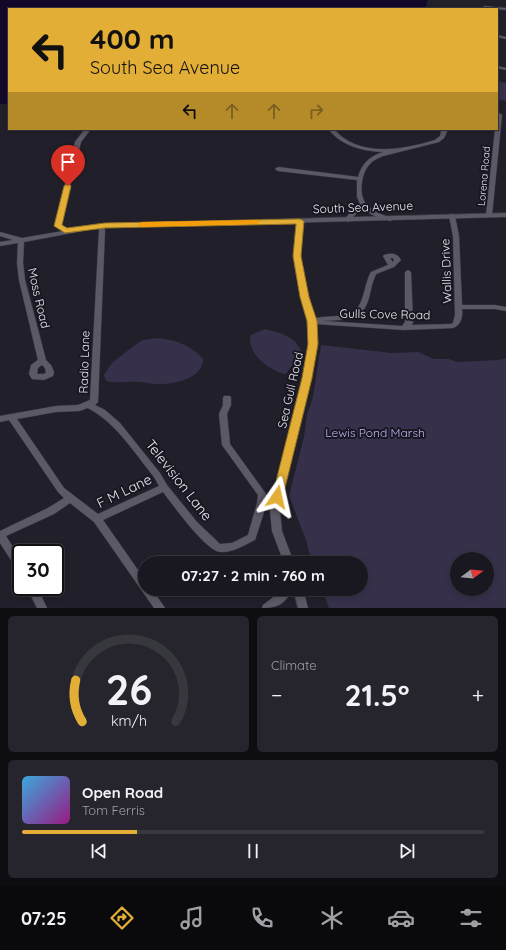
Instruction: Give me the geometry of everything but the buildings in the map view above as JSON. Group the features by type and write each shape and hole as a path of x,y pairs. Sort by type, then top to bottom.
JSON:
{"street":[{"path":"484,0 484,8"},
{"path":"498,115 506,116"},
{"path":"49,235 58,226 78,142 87,130"},
{"path":"332,130 336,136 347,142 372,150 400,151"},
{"path":"390,219 376,214 362,205 359,195 360,179 366,163 372,159 438,141 442,138 443,130"},
{"name":"Lorena Road","path":"490,215 497,130"},
{"path":"372,150 372,159"},
{"path":"278,169 360,179"},
{"path":"348,220 350,216 362,205"},
{"name":"South Sea Avenue","path":"101,226 506,215"},
{"name":"Wallis Drive","path":"452,216 456,236 459,315 456,324"},
{"name":"Sea Gull Road","path":"286,556 277,531 275,511 280,483 312,356 313,344 312,321 298,267 297,247 300,221"},
{"path":"58,226 70,231"},
{"path":"0,244 101,226"},
{"name":"Radio Lane","path":"0,419 56,409 79,408 94,402 101,226"},
{"path":"0,234 20,240"},
{"name":"Moss Road","path":"20,240 20,263 23,285 42,361"},
{"path":"312,321 356,315 362,308 373,273 392,266"},
{"path":"404,328 409,323 408,272"},
{"path":"458,308 495,307 506,309"},
{"name":"Gulls Cove Road","path":"312,321 404,328 453,326 456,324"},
{"name":"Television Lane","path":"89,405 102,412 117,425 194,525 215,546 220,548 233,547 252,537 262,503 262,494 226,445 224,414 227,405 227,398"},
{"path":"11,417 61,490 70,499 87,509 97,519 138,579"},
{"name":"F M Lane","path":"97,519 164,487"},
{"path":"12,554 0,535 39,517 70,499"},
{"path":"36,596 42,608"},
{"path":"151,596 160,608"},
{"path":"267,608 283,596"},
{"path":"300,596 303,608"}],"green space":[{"path":"498,81 506,83 506,101 498,99"},
{"path":"265,329 291,339 301,351 286,374 266,365 255,354 252,348 250,341 251,335"},
{"path":"157,338 170,340 187,346 203,359 202,366 192,376 178,382 156,384 106,381 104,375 112,363 143,340"},
{"name":"Lewis Pond Marsh","path":"321,345 392,353 418,352 434,359 449,359 457,362 499,360 506,358 506,608 329,608 325,596 368,596 368,556 310,556 306,540 289,496 304,437 307,415 313,397"}],"shaded area":[{"path":"0,0 428,0 425,8 8,8 8,104 0,104"}],"slow traffic":[{"path":"142,225 255,222"}],"route":[{"path":"68,186 58,226 61,229 70,231 105,226 300,221 297,256 298,267 312,321 312,356 277,497"}]}
